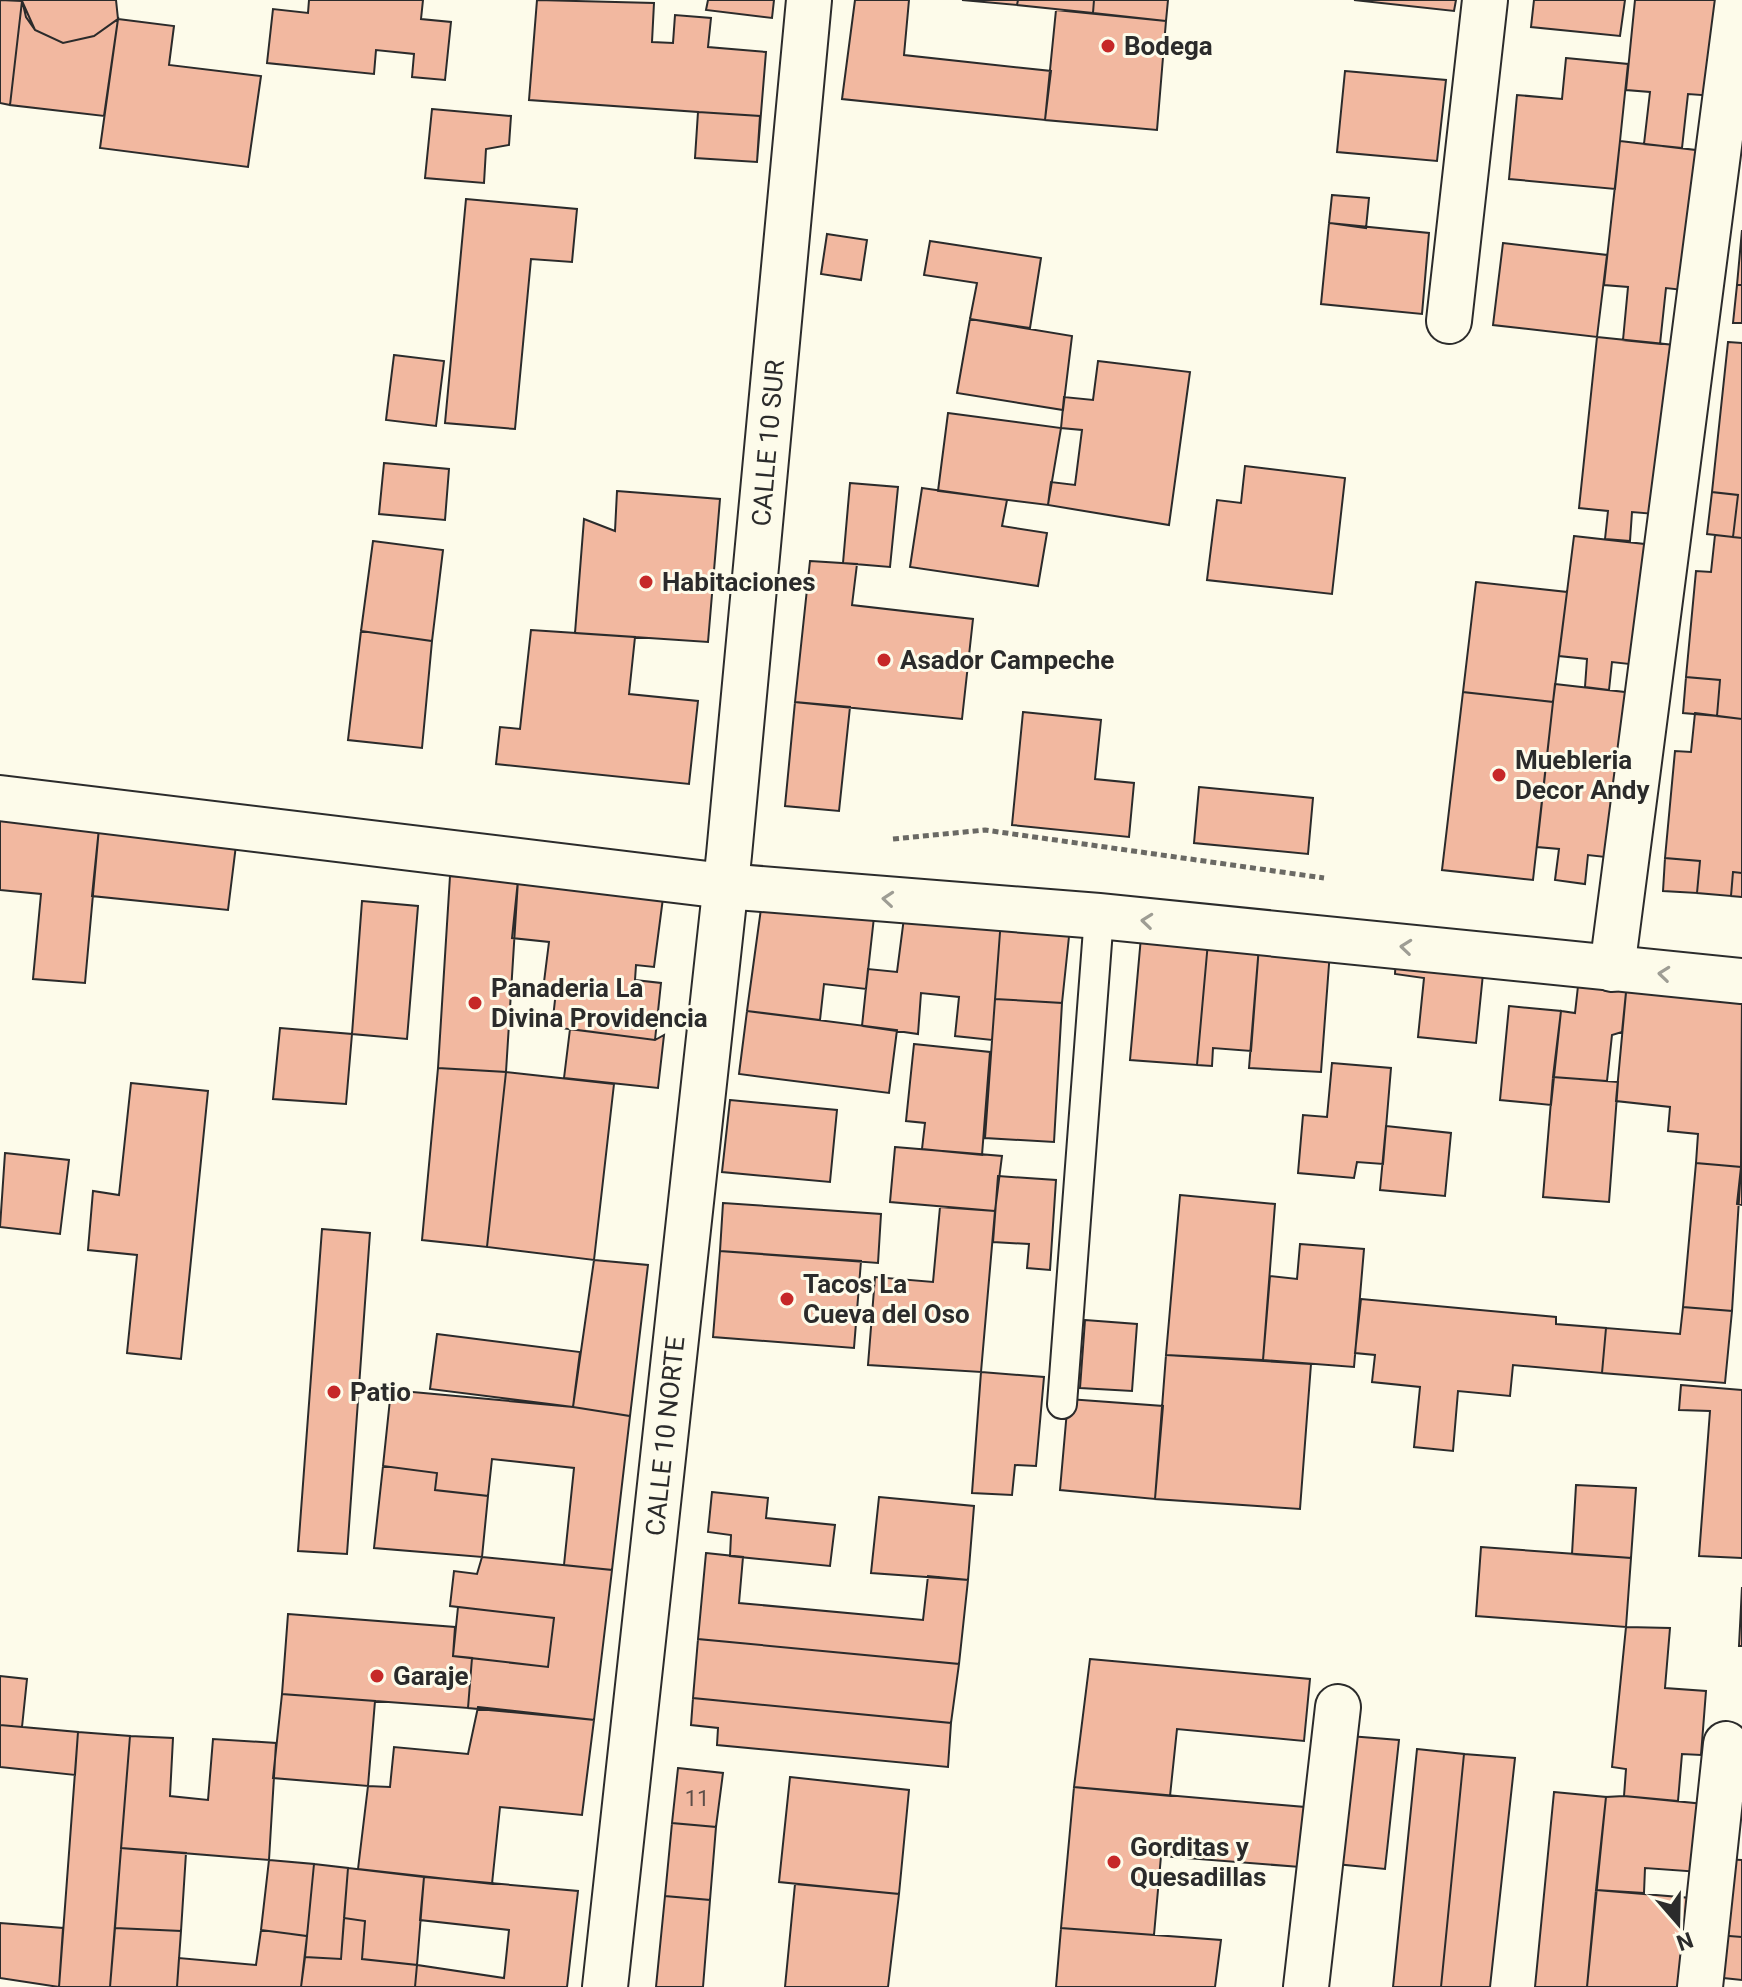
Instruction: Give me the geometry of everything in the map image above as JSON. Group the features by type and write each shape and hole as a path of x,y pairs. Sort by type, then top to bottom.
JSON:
{"street":[{"name":"CALLE 10 SUR","path":"724,886 809,0"},
{"path":"1449,321 1485,0"},
{"path":"1612,969 1731,134 1738,0"},
{"path":"0,798 724,886 1099,916 1742,981"},
{"name":"CALLE 10 NORTE","path":"605,1987 724,886"},
{"path":"1306,1987 1338,1707"},
{"path":"1700,1987 1726,1744"}],"lane":[{"path":"1062,1404 1099,916"}],"building":[{"path":"0,0 22,1 10,105 0,103"},
{"path":"22,0 116,0 118,19 94,36 63,43 35,30 26,17"},
{"path":"309,0 423,0 421,19 451,22 445,80 412,77 414,54 376,50 374,74 267,63 273,9 308,13"},
{"path":"537,0 654,3 652,42 673,43 675,15 711,18 708,47 766,52 757,162 695,158 698,112 529,100"},
{"path":"708,0 774,0 772,18 706,10"},
{"path":"855,0 909,0 904,55 1051,71 1045,120 842,99"},
{"path":"962,0 1018,0 1017,5"},
{"path":"1018,0 1094,0 1093,13 1017,5"},
{"path":"1094,0 1168,0 1166,21 1093,13"},
{"path":"1354,0 1456,0 1454,11"},
{"path":"1534,0 1625,0 1620,36 1531,27"},
{"path":"1635,0 1726,0 1715,96 1688,94 1682,148 1644,144 1650,92 1626,90"},
{"path":"22,1 35,30 63,43 94,36 118,19 104,116 10,105"},
{"name":"Bodega","path":"1056,10 1166,21 1157,130 1045,120"},
{"path":"118,19 174,26 169,65 261,76 248,167 100,148"},
{"path":"1566,58 1628,64 1615,189 1509,179 1517,95 1562,99"},
{"path":"1345,71 1446,80 1437,161 1337,152"},
{"path":"432,109 511,116 509,145 486,149 484,183 425,178"},
{"path":"698,112 760,116 757,162 695,158"},
{"path":"1620,141 1704,151 1692,291 1666,288 1660,344 1623,340 1628,287 1604,285"},
{"path":"1332,195 1369,198 1366,228 1329,223"},
{"path":"466,199 577,209 572,262 531,259 515,429 445,423"},
{"path":"1329,223 1429,233 1422,314 1321,304"},
{"path":"1742,230 1742,285 1737,285"},
{"path":"827,234 867,240 861,280 821,274"},
{"path":"930,241 1041,258 1030,328 970,319 977,283 924,275"},
{"path":"1503,243 1607,255 1597,337 1493,325"},
{"path":"1737,285 1742,285 1742,323 1733,323"},
{"path":"970,319 1072,336 1063,410 957,393"},
{"path":"1597,337 1684,346 1667,515 1632,512 1630,541 1605,539 1608,511 1579,508"},
{"path":"1728,342 1742,343 1742,538 1733,537 1738,495 1712,492"},
{"path":"394,355 444,361 436,426 386,420"},
{"path":"1098,361 1190,372 1169,525 1048,505 1051,482 1075,485 1082,430 1061,428 1064,397 1093,400"},
{"path":"948,413 1061,428 1048,505 938,491"},
{"path":"384,463 449,469 445,520 379,514"},
{"path":"1245,466 1345,478 1332,594 1207,580 1217,500 1241,503"},
{"path":"850,483 898,487 890,567 843,563"},
{"path":"922,488 1007,500 1002,526 1047,533 1038,586 910,567"},
{"name":"Habitaciones","path":"617,491 720,499 708,642 575,633 584,519 615,531"},
{"path":"1712,492 1738,495 1733,537 1707,534"},
{"path":"1715,535 1742,538 1742,719 1717,716 1720,680 1686,677 1696,571 1711,572"},
{"path":"1574,536 1662,546 1647,666 1612,662 1609,690 1585,687 1587,659 1559,656"},
{"path":"373,541 443,550 432,641 361,631"},
{"name":"Asador Campeche","path":"810,561 857,564 852,605 973,619 962,719 795,702"},
{"path":"1476,582 1567,592 1553,702 1463,692"},
{"path":"531,630 635,637 629,694 698,701 689,784 496,764 500,727 520,729"},
{"path":"361,631 432,641 422,748 348,740"},
{"path":"1686,677 1720,680 1717,716 1683,713"},
{"path":"1555,684 1642,694 1623,859 1588,855 1585,884 1555,880 1559,849 1537,847"},
{"name":"Muebleria Decor Andy","path":"1463,692 1553,702 1533,880 1442,870"},
{"path":"795,702 850,707 839,811 785,806"},
{"path":"1023,712 1101,720 1095,779 1134,783 1129,837 1012,825"},
{"path":"1695,713 1742,719 1742,873 1733,872 1731,896 1697,893 1700,861 1665,858 1675,751 1691,752"},
{"path":"1199,787 1313,798 1308,854 1194,843"},
{"path":"0,820 99,828 85,983 33,979 41,894 0,890"},
{"path":"99,828 236,845 228,910 92,896"},
{"path":"1665,858 1700,861 1697,893 1663,891"},
{"path":"1733,872 1742,873 1742,897 1731,896"},
{"name":"Panaderia La Divina Providencia","path":"450,876 518,880 506,1072 438,1068"},
{"path":"518,880 663,898 654,967 636,965 635,980 661,983 655,1040 552,1027 556,991 543,990 549,942 512,938"},
{"path":"763,894 875,908 866,989 824,984 820,1020 747,1011"},
{"path":"362,901 418,906 407,1039 352,1034"},
{"path":"905,910 1001,919 992,1040 955,1036 959,997 921,993 918,1034 862,1026 868,969 897,972"},
{"path":"1001,919 1070,927 1062,1003 995,999"},
{"path":"1141,937 1208,942 1197,1065 1130,1060"},
{"path":"1208,942 1259,946 1251,1051 1213,1048 1212,1066 1197,1065"},
{"path":"1259,946 1330,951 1321,1072 1249,1068"},
{"path":"1396,955 1484,964 1476,1043 1418,1037 1424,978 1395,974"},
{"path":"1579,977 1627,982 1622,1032 1612,1035 1607,1081 1553,1077 1561,1011 1575,1013"},
{"path":"1627,982 1742,991 1741,1167 1696,1163 1698,1134 1668,1131 1670,1107 1616,1101"},
{"path":"995,999 1062,1003 1054,1142 985,1138"},
{"path":"1509,1006 1561,1011 1551,1105 1500,1100"},
{"path":"747,1011 897,1030 889,1093 739,1074"},
{"path":"280,1028 352,1034 346,1104 273,1099"},
{"path":"570,1029 655,1040 664,1035 658,1088 564,1078"},
{"path":"914,1044 990,1052 982,1155 922,1149 925,1123 906,1121"},
{"path":"1332,1063 1391,1068 1383,1164 1357,1162 1354,1178 1298,1173 1303,1115 1327,1117"},
{"path":"438,1068 506,1072 487,1247 422,1240"},
{"path":"506,1072 614,1084 594,1260 487,1247"},
{"path":"1553,1077 1618,1082 1609,1202 1543,1197"},
{"path":"131,1083 208,1091 181,1359 127,1353 137,1255 88,1250 93,1191 119,1195"},
{"path":"730,1100 837,1110 830,1182 722,1172"},
{"path":"1386,1126 1451,1133 1445,1196 1380,1190"},
{"path":"895,1147 1002,1156 995,1211 890,1202"},
{"path":"5,1153 69,1160 60,1234 0,1227"},
{"path":"1742,1158 1742,1205 1737,1204"},
{"path":"1696,1163 1741,1167 1732,1311 1683,1307"},
{"path":"998,1176 1056,1180 1050,1270 1027,1268 1029,1244 993,1242"},
{"path":"1180,1195 1275,1204 1263,1360 1166,1355"},
{"path":"723,1203 881,1214 878,1263 720,1251"},
{"path":"940,1207 995,1211 981,1372 868,1365 875,1277 933,1282"},
{"name":"Patio","path":"322,1229 370,1233 347,1554 298,1551"},
{"path":"1300,1244 1364,1249 1354,1367 1263,1360 1270,1276 1297,1279"},
{"name":"Tacos La Cueva del Oso","path":"720,1251 861,1261 854,1348 713,1337"},
{"path":"594,1260 648,1265 630,1416 573,1407"},
{"path":"1361,1299 1556,1317 1556,1324 1606,1328 1602,1373 1513,1365 1510,1396 1458,1391 1453,1451 1414,1447 1420,1387 1372,1382 1375,1355 1355,1353"},
{"path":"1683,1307 1732,1311 1725,1383 1602,1373 1606,1328 1680,1334"},
{"path":"1085,1320 1137,1324 1132,1391 1080,1388"},
{"path":"437,1334 580,1352 573,1407 430,1389"},
{"path":"1166,1355 1311,1364 1300,1509 1155,1499"},
{"path":"981,1372 1044,1377 1036,1466 1015,1465 1012,1495 972,1493"},
{"path":"1681,1385 1742,1390 1742,1558 1699,1556 1710,1411 1679,1410"},
{"path":"391,1390 573,1407 630,1416 612,1570 564,1565 574,1468 492,1459 488,1496 435,1490 437,1473 383,1466"},
{"path":"1068,1399 1163,1406 1155,1499 1060,1490"},
{"path":"383,1466 437,1473 435,1490 488,1496 482,1557 374,1548"},
{"path":"1576,1485 1636,1488 1631,1558 1572,1554"},
{"path":"712,1492 768,1498 766,1518 835,1525 830,1566 730,1556 731,1535 708,1532"},
{"path":"879,1497 974,1506 968,1580 871,1573"},
{"path":"1481,1547 1631,1558 1626,1627 1476,1616"},
{"path":"706,1553 743,1557 739,1603 923,1620 928,1576 968,1580 959,1664 698,1639"},
{"path":"482,1557 612,1570 594,1720 468,1708 472,1658 548,1667 554,1618 450,1606 454,1571 477,1574"},
{"path":"1742,1587 1742,1646 1739,1646"},
{"path":"458,1607 554,1618 548,1667 453,1656"},
{"name":"Garaje","path":"288,1614 455,1627 453,1656 472,1658 468,1708 282,1694"},
{"path":"1626,1627 1670,1628 1665,1688 1706,1691 1701,1755 1682,1754 1678,1801 1624,1796 1626,1769 1612,1767"},
{"path":"698,1639 959,1664 951,1723 693,1698"},
{"path":"1090,1659 1310,1679 1304,1741 1177,1729 1170,1796 1074,1787"},
{"path":"0,1676 27,1679 22,1727 0,1725"},
{"path":"282,1694 375,1701 368,1786 273,1778"},
{"path":"693,1698 951,1723 948,1767 717,1745 718,1728 691,1725"},
{"path":"478,1707 594,1720 582,1815 500,1807 492,1884 358,1869 368,1786 390,1787 394,1747 468,1754"},
{"path":"0,1725 78,1732 75,1775 0,1767"},
{"path":"78,1732 130,1736 110,1987 59,1987"},
{"path":"130,1736 173,1738 170,1796 208,1800 213,1739 276,1743 269,1860 121,1848"},
{"path":"1349,1736 1399,1740 1385,1869 1336,1864"},
{"path":"1417,1749 1464,1754 1441,1987 1393,1987"},
{"path":"1464,1754 1515,1758 1490,1987 1441,1987"},
{"path":"678,1768 723,1773 716,1827 672,1823"},
{"path":"790,1777 909,1790 899,1894 779,1882"},
{"name":"Gorditas y Quesadillas","path":"1074,1787 1305,1807 1300,1867 1161,1856 1154,1935 1061,1928"},
{"path":"1554,1792 1606,1797 1587,1987 1535,1987"},
{"path":"1606,1797 1704,1804 1700,1872 1645,1868 1644,1893 1596,1890"},
{"path":"672,1823 716,1827 710,1900 665,1896"},
{"path":"121,1848 186,1853 181,1931 115,1928"},
{"path":"1723,1859 1742,1860 1742,1937 1717,1935"},
{"path":"269,1860 314,1864 307,1936 261,1930"},
{"path":"314,1864 348,1868 341,1959 305,1957"},
{"path":"348,1868 424,1877 417,1965 362,1959 365,1921 344,1918"},
{"path":"424,1877 578,1891 567,1987 415,1987 417,1965 504,1978 509,1930 420,1920"},
{"path":"795,1884 899,1894 888,1987 785,1987"},
{"path":"1596,1890 1691,1898 1683,1987 1587,1987"},
{"path":"665,1896 710,1900 703,1987 656,1987"},
{"path":"344,1918 365,1921 362,1959 417,1965 415,1987 301,1987 305,1957 341,1959"},
{"path":"0,1923 63,1928 59,1987 0,1978"},
{"path":"115,1928 181,1931 177,1987 110,1987"},
{"path":"1061,1928 1221,1940 1215,1987 1056,1987"},
{"path":"261,1930 307,1936 301,1987 177,1987 179,1958 256,1965"},
{"path":"1717,1935 1742,1937 1742,1980 1714,1977"}],"place":[{"name":"Bodega","path":"1108,46"},
{"name":"Habitaciones","path":"646,582"},
{"name":"Asador Campeche","path":"884,660"},
{"name":"Muebleria Decor Andy","path":"1499,775"},
{"name":"Panaderia La Divina Providencia","path":"475,1003"},
{"name":"Tacos La Cueva del Oso","path":"787,1299"},
{"name":"Patio","path":"334,1392"},
{"name":"Garaje","path":"377,1676"},
{"name":"Gorditas y Quesadillas","path":"1114,1862"}]}
